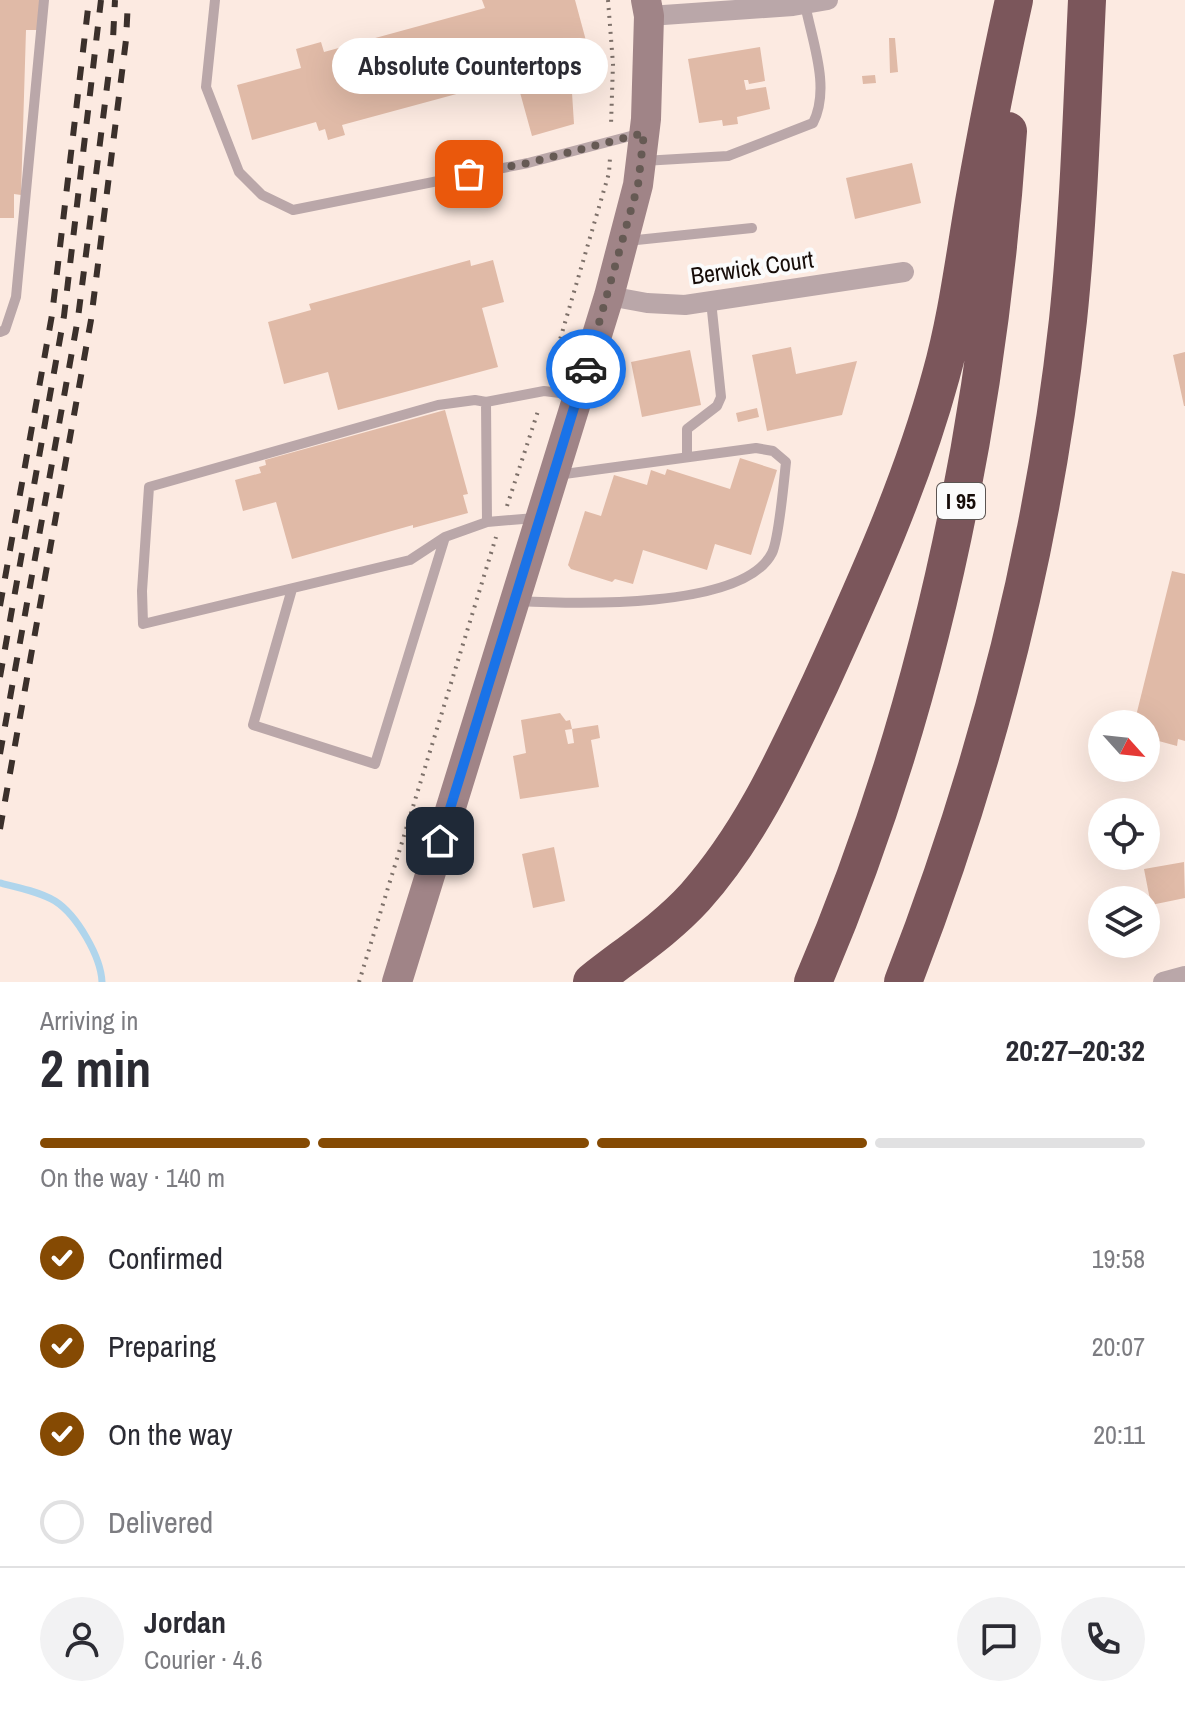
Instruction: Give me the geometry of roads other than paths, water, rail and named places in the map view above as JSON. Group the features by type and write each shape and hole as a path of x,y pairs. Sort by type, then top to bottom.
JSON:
{"highway":[{"path":"596,979 656,935 693,899 746,831 784,760 890,527 919,451 942,372 960,294 990,111 1014,0"},
{"name":"I 95","path":"813,982 887,785 931,634 950,551 983,381 994,300 1004,198 1014,0"},
{"path":"903,982 945,869 984,746 1014,634 1043,493 1068,320 1081,147 1087,0"}],"main road":[{"path":"397,982 609,296 638,185 643,147 648,8"}],"street":[{"path":"648,8 805,4 828,0"},
{"name":"Berwick Court","path":"609,296 647,303 685,305 904,272"},
{"path":"1163,982 1185,976"}],"lane":[{"path":"0,332 5,330 16,297 44,0"},
{"path":"215,0 206,87 239,172 262,195 293,210 528,163 643,147 728,156 813,123 820,110 819,73 805,4"},
{"path":"623,241 752,228"},
{"path":"687,457 687,429 717,406 721,397 711,301"},
{"path":"540,517 487,522 445,537 410,560 143,624 142,591 149,487 438,405 475,400 486,402 544,391 578,395"},
{"path":"486,402 487,522"},
{"path":"515,600 577,604 673,596 740,582 756,571 773,552 786,462 773,451 756,448 553,476"},
{"path":"292,589 253,725 375,764 445,537"}],"waterway":[{"path":"0,883 42,895 63,907 92,949 102,982"}],"railway":[{"path":"0,606 52,315 89,0"},
{"path":"0,677 64,316 101,0"},
{"path":"0,754 78,318 113,39 115,0"},
{"path":"0,829 91,320 126,40 128,0"}],"place":[{"name":"Absolute Countertops","path":"469,174"}]}
